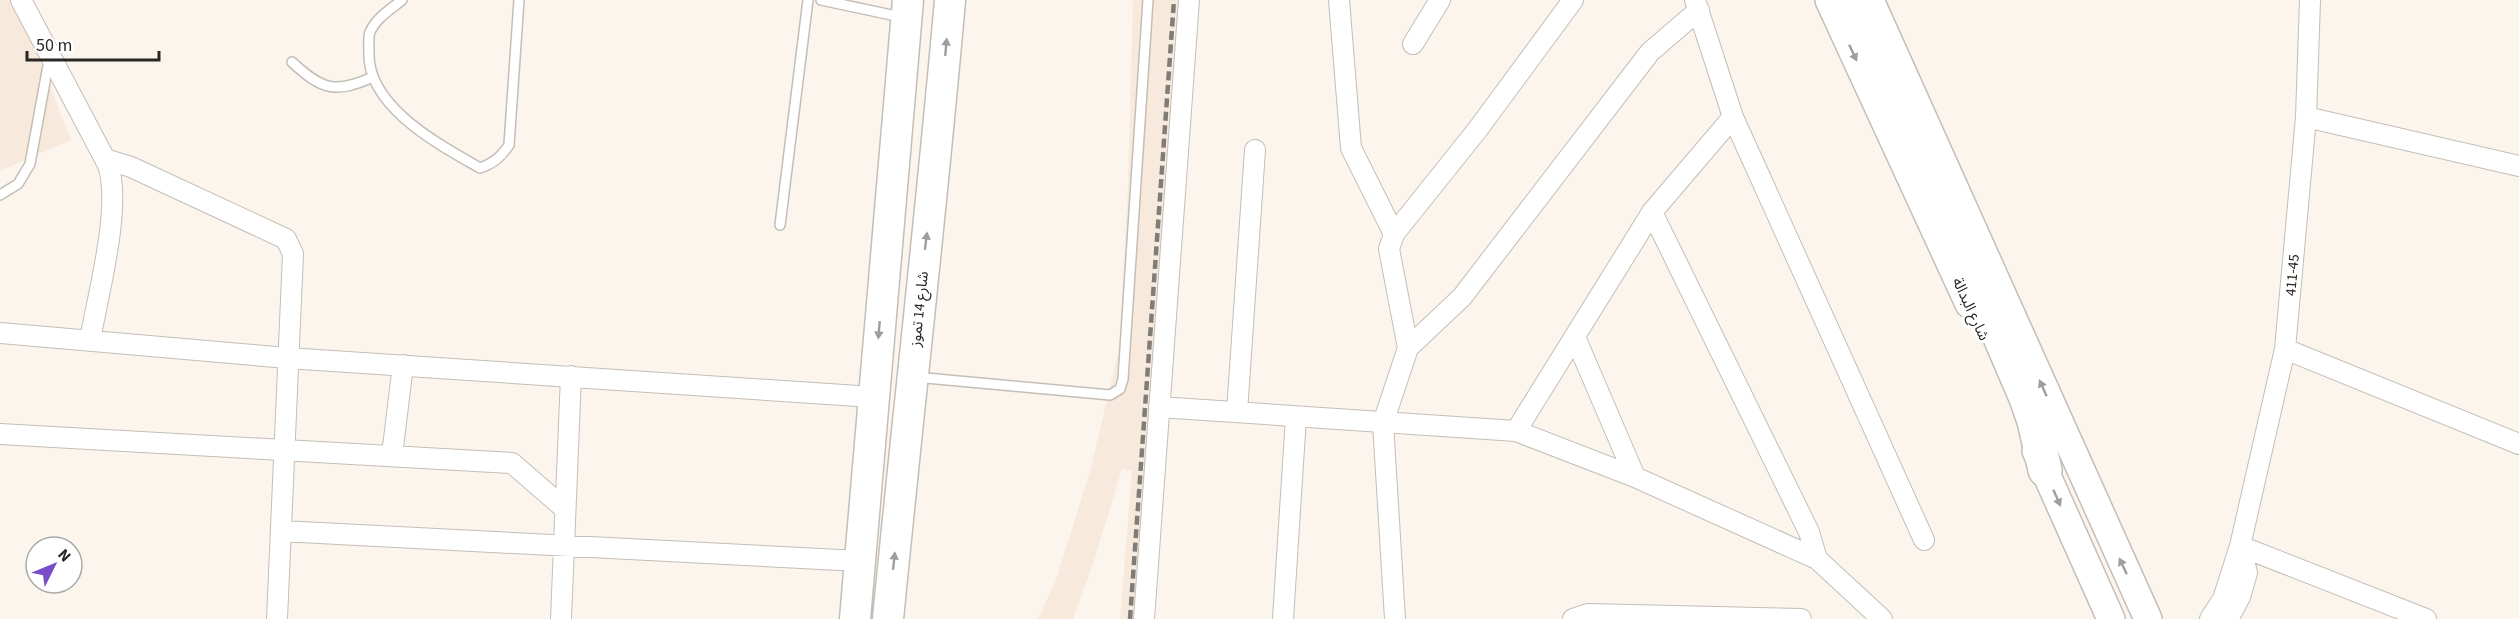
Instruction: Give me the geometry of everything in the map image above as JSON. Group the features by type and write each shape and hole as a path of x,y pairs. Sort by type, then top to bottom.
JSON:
{"highway":[{"path":"1850,0 1941,200 2026,398 2045,470"}],"main road":[{"name":"شارع 14 تموز","path":"888,619 912,377 936,169 950,0"},
{"name":"شارع البدالة","path":"1829,0 2111,619"},
{"path":"1870,0 2148,619"},
{"path":"864,523 880,486 893,428 903,271 920,82 914,6"},
{"path":"855,619 873,397 914,6"}],"street":[{"path":"21,0 112,176 113,200 90,340"},
{"path":"1144,619 1189,0"},
{"path":"1339,0 1351,148 1394,234"},
{"path":"1413,44 1440,0"},
{"path":"1408,348 1389,249 1394,234 1478,129 1574,0"},
{"name":"411-45","path":"2210,619 2223,599 2240,546 2286,349 2306,117 2310,0"},
{"path":"1395,619 1383,423 1408,348 1462,297 1650,52 1697,5 1733,117 1924,540"},
{"path":"1516,431 1652,212 1733,117"},
{"path":"2306,117 2519,166"},
{"path":"1237,412 1255,150"},
{"path":"105,159 131,167 286,239 293,254 277,619"},
{"path":"1652,212 1809,532 1817,559"},
{"path":"0,333 288,358 873,397"},
{"path":"1575,337 1635,477"},
{"path":"2286,349 2519,444"},
{"path":"392,455 403,365"},
{"path":"561,619 571,376"},
{"path":"1159,407 1516,431 1635,477 1817,559 1882,619"},
{"path":"1283,619 1296,417"},
{"path":"0,434 392,455 512,464 565,509"},
{"path":"281,531 860,561"},
{"path":"2228,619 2240,597 2247,573 2240,546"},
{"path":"2240,546 2426,619"},
{"path":"1574,619 1588,614 1801,619"}],"lane":[{"path":"402,0 380,17 370,33 368,60 379,93 397,113 454,154 480,168 492,164 509,145 519,0"},
{"path":"780,225 808,0"},
{"path":"821,0 914,6"},
{"path":"912,377 1110,395 1120,389 1124,380 1148,0"},
{"path":"0,195 18,184 30,164 50,55"},
{"path":"292,62 310,80 331,87 350,88 373,77"}],"shaded area":[{"path":"0,0 16,0 71,140 0,171"},
{"path":"1133,0 1195,0 1148,619 1120,619 1132,471 1122,469 1094,561 1073,619 1038,619 1056,580 1091,468 1119,349 1128,186"}],"railway":[{"path":"1130,619 1174,0"}]}
